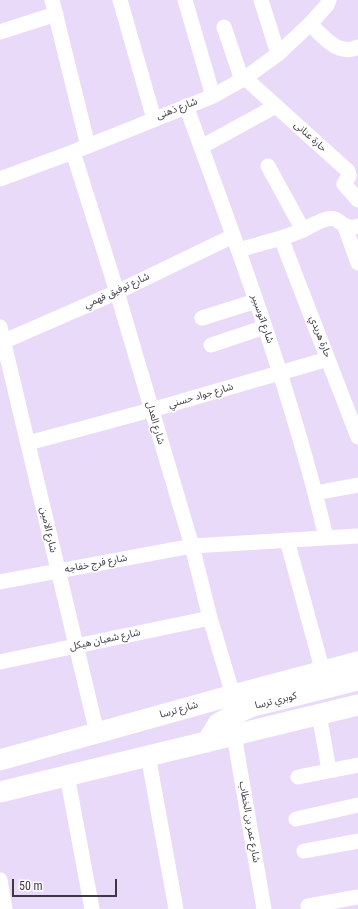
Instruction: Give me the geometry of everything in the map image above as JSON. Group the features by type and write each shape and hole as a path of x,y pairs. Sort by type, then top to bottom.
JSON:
{"main road":[{"name":"شارع ترسا","path":"0,760 358,662"},
{"name":"كوبري ترسا","path":"207,742 218,724 253,706 358,680"},
{"path":"0,792 358,705"}],"street":[{"path":"120,0 154,119"},
{"path":"185,0 213,96"},
{"path":"261,0 278,54"},
{"name":"شارع ذهنى","path":"0,177 73,152 213,96 243,79 278,54 310,24 327,5 329,0"},
{"path":"0,32 54,7 88,146"},
{"path":"310,24 333,45 346,50 357,49"},
{"path":"224,27 243,79"},
{"name":"حارة عنانى","path":"243,79 276,106 348,171 349,176 344,184 358,200"},
{"name":"شارع اتوسبير","path":"186,106 281,373 316,493 326,537"},
{"path":"201,147 276,106"},
{"name":"شارع العدل","path":"73,152 117,292 192,546 210,618 233,695"},
{"path":"268,166 303,230"},
{"name":"شارع توفيق فهمي","path":"1,337 117,292 236,243 281,238 326,219 332,218 352,227"},
{"path":"352,227 358,263"},
{"name":"حارة هريدي","path":"281,238 328,359 355,421 358,437"},
{"path":"202,318 256,301"},
{"path":"211,345 265,327"},
{"name":"شارع الامين","path":"1,337 28,443 97,733"},
{"name":"شارع جواد حسني","path":"28,443 151,410 328,359"},
{"path":"316,493 358,485"},
{"name":"شارع فرج خفاجه","path":"0,582 192,546 358,536"},
{"path":"287,540 323,672"},
{"name":"شارع شعبان هيكل","path":"0,662 210,618"},
{"path":"319,714 329,770"},
{"name":"شارع عمر بن الخطاب","path":"234,735 264,909"},
{"path":"148,755 176,909"},
{"path":"298,777 358,765"},
{"path":"67,776 92,909"},
{"path":"296,819 358,805"},
{"path":"304,851 358,841"},
{"path":"0,880 5,909"},
{"path":"308,906 358,897"}]}
